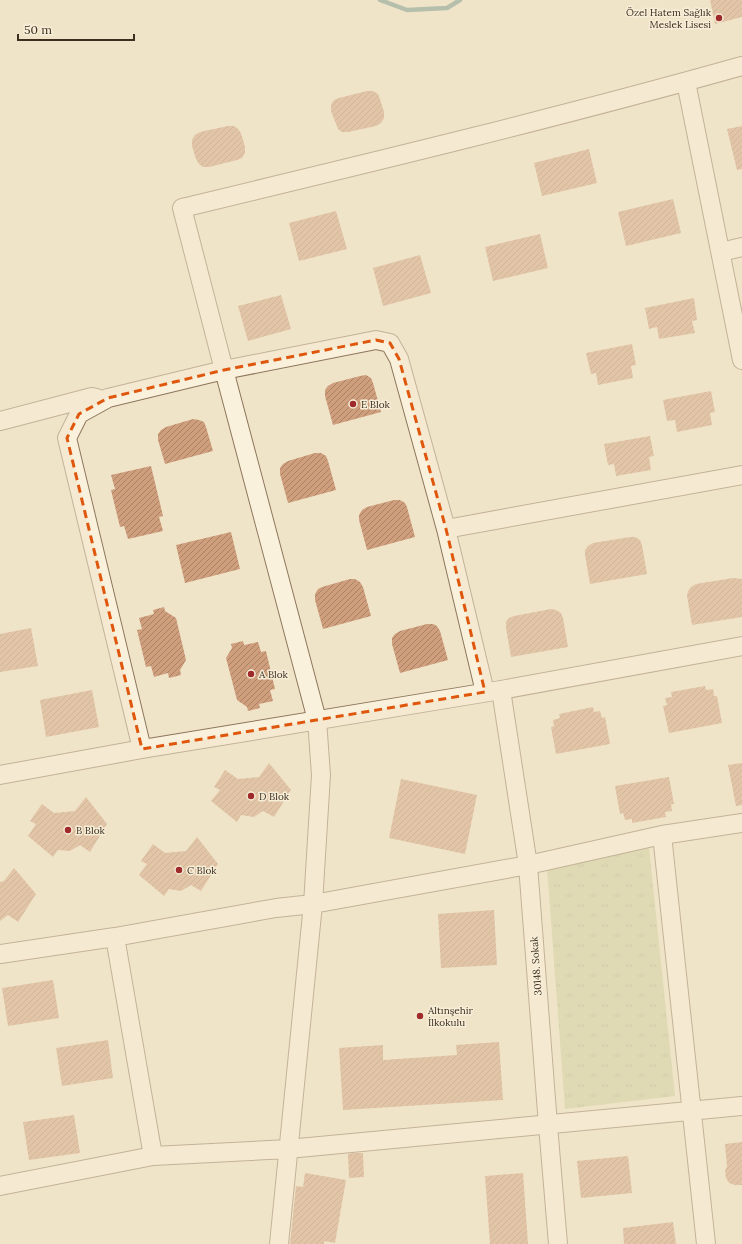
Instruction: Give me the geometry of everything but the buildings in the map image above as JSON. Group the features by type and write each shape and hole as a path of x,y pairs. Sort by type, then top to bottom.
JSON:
{"street":[{"path":"279,1244 313,904 320,775 317,720 182,208 429,148 686,82 742,66"},
{"path":"686,82 742,360"},
{"path":"721,252 742,247"},
{"name":"30148. Sokak","path":"108,398 224,370 376,340 390,344 399,359 493,691 528,865 558,1244"},
{"path":"0,421 92,397 108,398"},
{"path":"108,398 79,414 67,438 142,749"},
{"path":"446,529 742,475"},
{"path":"0,775 142,749 493,691 742,646"},
{"path":"0,954 115,937 276,908 313,904 528,865 662,835 742,823"},
{"path":"662,835 706,1244"},
{"path":"115,937 153,1156"},
{"path":"0,1186 153,1156 288,1149 742,1106"}],"highlighted area":[{"path":"376,340 390,343 399,359 446,529 485,692 142,749 67,438 79,414 108,398 224,370"}],"green space":[{"path":"649,848 675,1096 565,1109 547,867"}],"waterway":[{"path":"380,0 407,10 447,8 460,0"}],"place":[{"name":"Özel Hatem Sağlık Meslek Lisesi","path":"719,18"},
{"name":"E Blok","path":"353,404"},
{"name":"A Blok","path":"251,674"},
{"name":"D Blok","path":"251,796"},
{"name":"B Blok","path":"68,830"},
{"name":"C Blok","path":"179,870"},
{"name":"Altınşehir İlkokulu","path":"420,1016"}]}
